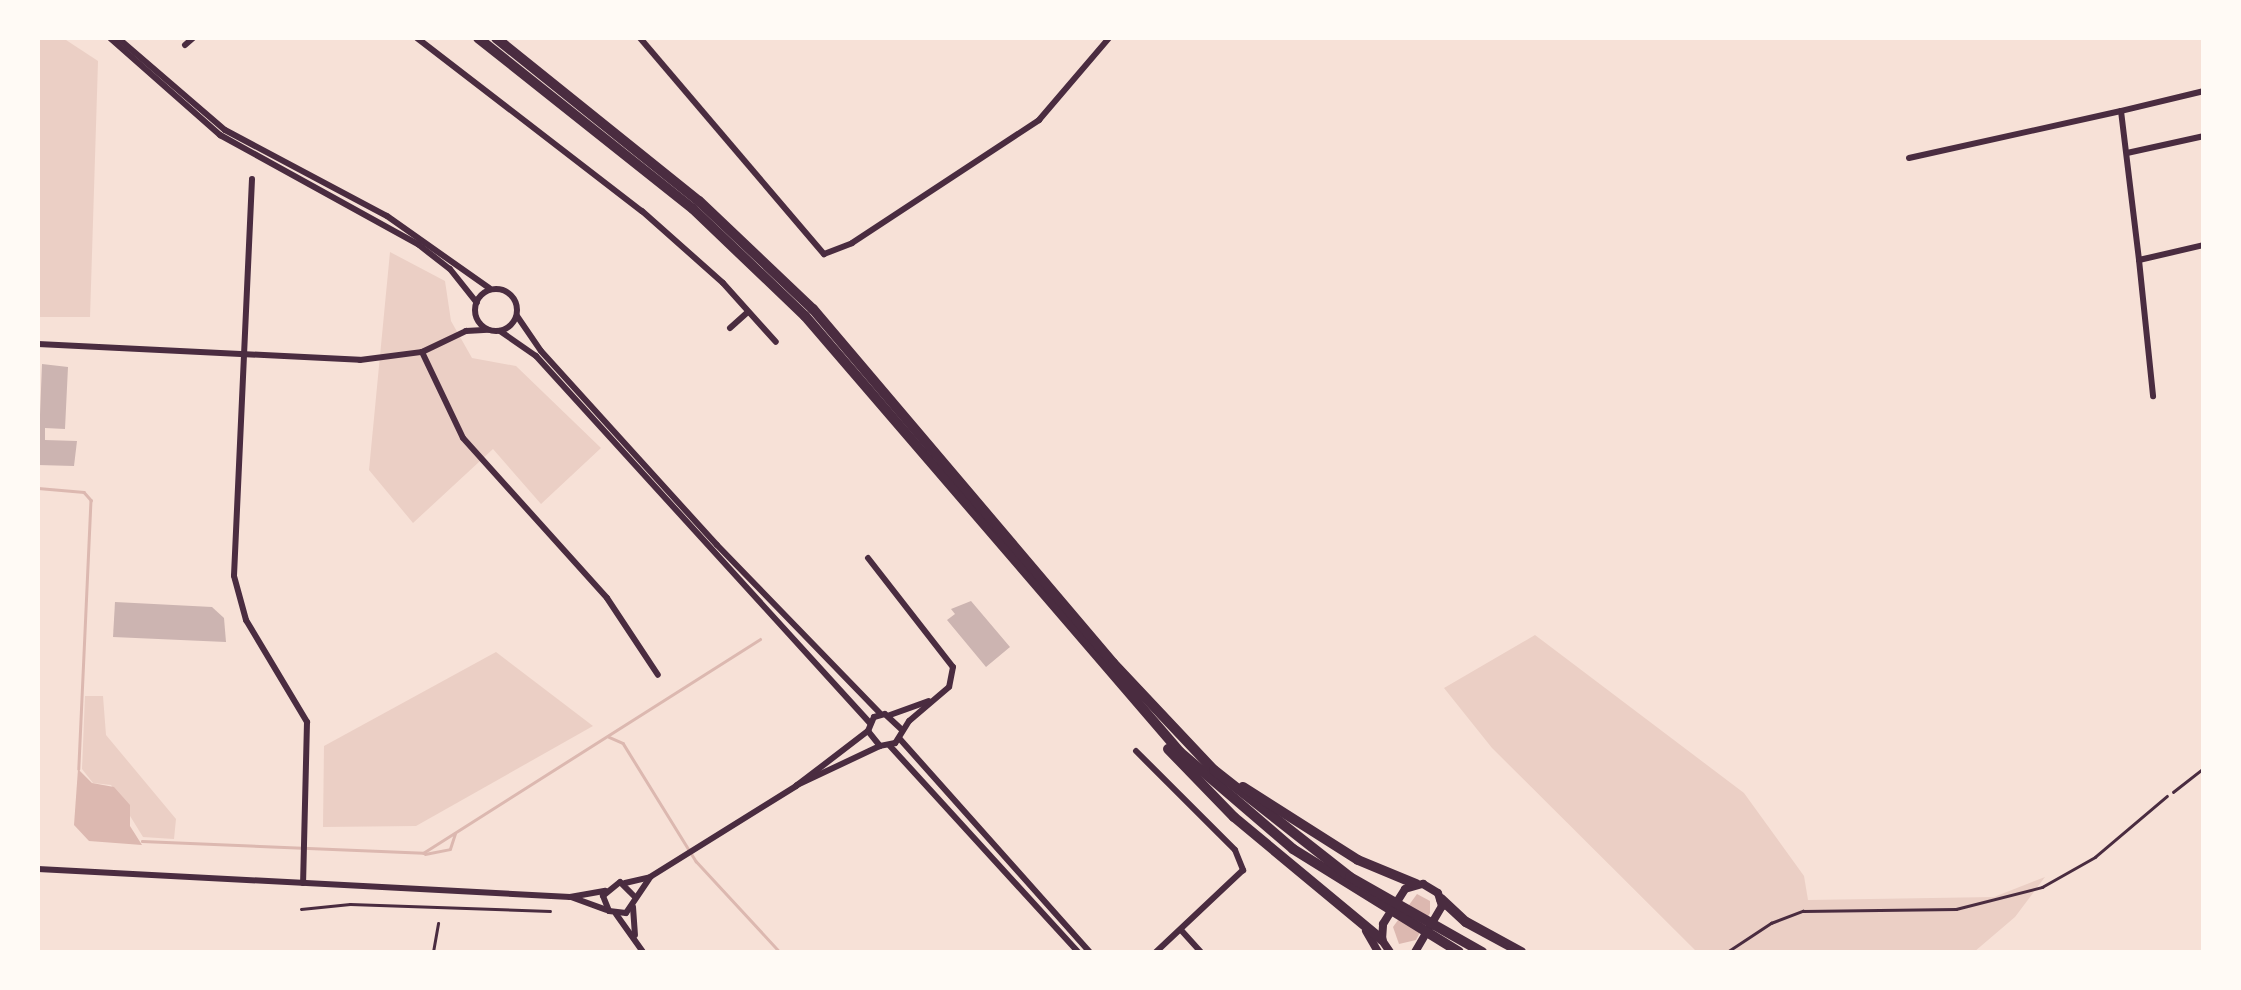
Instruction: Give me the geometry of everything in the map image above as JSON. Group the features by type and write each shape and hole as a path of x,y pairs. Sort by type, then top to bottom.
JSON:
{"highway":[{"path":"478,38 681,199 806,316 1196,780 1334,899 1384,949"},
{"path":"496,38 699,201 813,309 1178,736 1300,842 1377,900"},
{"path":"1126,693 1242,809 1377,900 1446,940 1482,952"},
{"path":"1178,736 1286,816 1358,860 1416,884"},
{"path":"1442,900 1466,922 1522,952"},
{"path":"1446,940 1459,952"}],"street":[{"path":"110,38 220,135 418,245 450,269 477,303"},
{"path":"118,38 225,130 388,216 489,288 512,294 517,316 654,476 880,714 939,696"},
{"path":"185,45 193,38"},
{"path":"417,38 642,210 776,342"},
{"path":"640,38 824,254 852,243 1039,120 1109,38"},
{"path":"1908,158 2204,92"},
{"path":"2121,111 2153,396"},
{"path":"2126,153 2204,136"},
{"path":"252,179 236,590 307,722 303,882"},
{"path":"2140,260 2204,244"},
{"path":"458,336 489,288"},
{"path":"474,312 488,330"},
{"path":"730,328 748,312"},
{"path":"500,331 517,316"},
{"path":"38,344 360,360 422,352 458,336 500,331 536,356 869,727 880,746"},
{"path":"422,352 463,438 607,598 658,674"},
{"path":"868,558 948,657 952,681 890,746"},
{"path":"796,786 880,714"},
{"path":"890,714 900,734 1090,952"},
{"path":"38,869 570,897 650,877 796,786 880,746 890,746 1078,952"},
{"path":"1136,752 1240,859 1238,881 1156,952"},
{"path":"612,912 634,902 650,877"},
{"path":"625,883 634,902 636,936 643,952"},
{"path":"1384,949 1400,893 1416,884 1431,886 1442,900 1439,916 1415,952"},
{"path":"605,891 612,912"},
{"path":"570,897 612,912 636,936"},
{"path":"1181,930 1200,952"}],"lane":[{"path":"1727,952 1804,910 1956,909 2042,886 2095,857 2168,796"},
{"path":"301,909 350,904 550,911"},
{"path":"433,952 438,923"}],"path":[{"path":"2168,796 2204,768"}],"shaded area":[{"path":"38,38 63,38 98,61 90,317 38,317"},
{"path":"390,252 445,281 451,321 472,358 516,366 601,448 541,504 493,449 413,523 369,470"},
{"path":"1535,635 1744,793 1804,876 1808,900 1994,897 2045,877 2015,917 1974,952 1697,952 1492,748 1444,688"},
{"path":"496,652 593,726 416,826 323,827 324,746"},
{"path":"85,696 103,696 106,735 176,819 174,839 143,837 111,785 93,783 82,769"},
{"path":"78,769 92,783 114,787 130,805 130,826 142,845 89,841 74,825"},
{"path":"1417,894 1430,901 1430,913 1416,940 1399,944 1393,927"}],"building":[{"path":"42,364 68,367 65,429 45,428 45,440 77,441 74,466 38,465"},
{"path":"971,601 1010,647 986,667 947,620 955,614 951,609"},
{"path":"115,602 212,607 224,618 226,642 113,637"}],"waterway":[{"path":"38,488 84,492 91,500 79,769"},
{"path":"142,841 423,853 760,639"},
{"path":"609,737 623,743 696,861 780,952"},
{"path":"425,854 450,849 455,834"}]}
